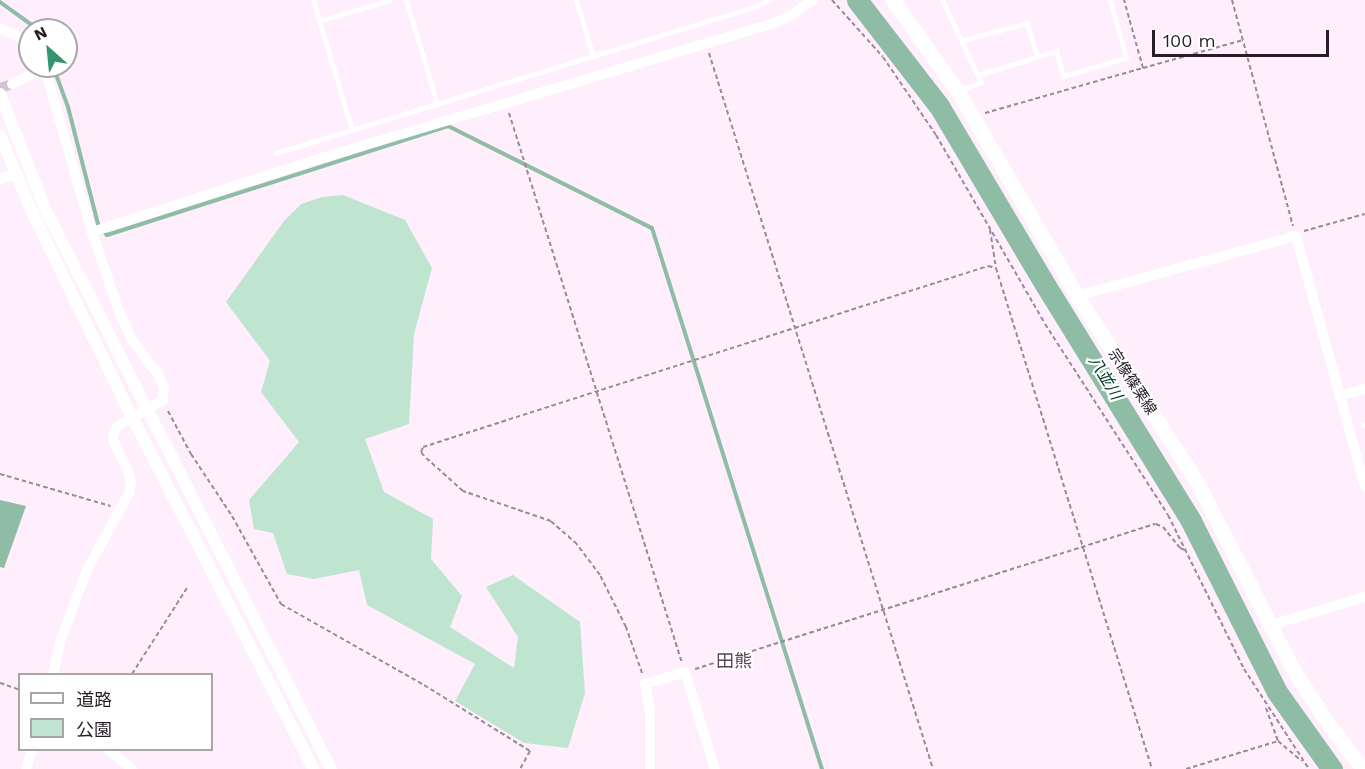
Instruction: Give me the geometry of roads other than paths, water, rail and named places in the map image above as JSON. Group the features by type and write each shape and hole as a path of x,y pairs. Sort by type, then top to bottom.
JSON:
{"main road":[{"name":"宗像篠栗線","path":"893,0 958,92 1077,296 1197,482 1314,705 1363,769"}],"street":[{"path":"92,232 305,163 771,24 792,15 813,0"},
{"path":"0,28 18,36"},
{"path":"12,84 24,78"},
{"path":"48,78 108,281 132,340 158,374 164,388 163,400 117,426 114,433 113,440 124,459 131,481 122,509 95,550 87,570 61,639 54,673"},
{"path":"0,94 45,208 331,769"},
{"path":"0,135 15,174 132,417 314,769"},
{"path":"0,179 15,174"},
{"path":"1077,296 1296,236 1365,487"},
{"path":"1339,396 1365,389"},
{"path":"1271,625 1365,597"},
{"path":"650,769 650,712 645,684 685,672 715,769"},
{"path":"26,769 32,751"},
{"path":"109,751 132,769"}],"lane":[{"path":"313,0 352,130"},
{"path":"319,21 390,0"},
{"path":"406,0 437,104"},
{"path":"576,0 593,56"},
{"path":"276,153 769,0"},
{"path":"942,0 981,82 958,92"},
{"path":"978,75 1056,51 1063,76 1126,58 1110,0"},
{"path":"963,40 1027,22 1037,56"}],"waterway":[{"name":"八並川","path":"857,0 939,106 1046,286 1191,521 1277,692 1332,769"},
{"path":"0,2 22,18"},
{"path":"57,78 68,107 98,224 107,235 448,126 652,228 822,769"}],"tunnel":[{"path":"0,88 12,84"}],"district":[{"name":"田熊","path":"734,661"}]}
